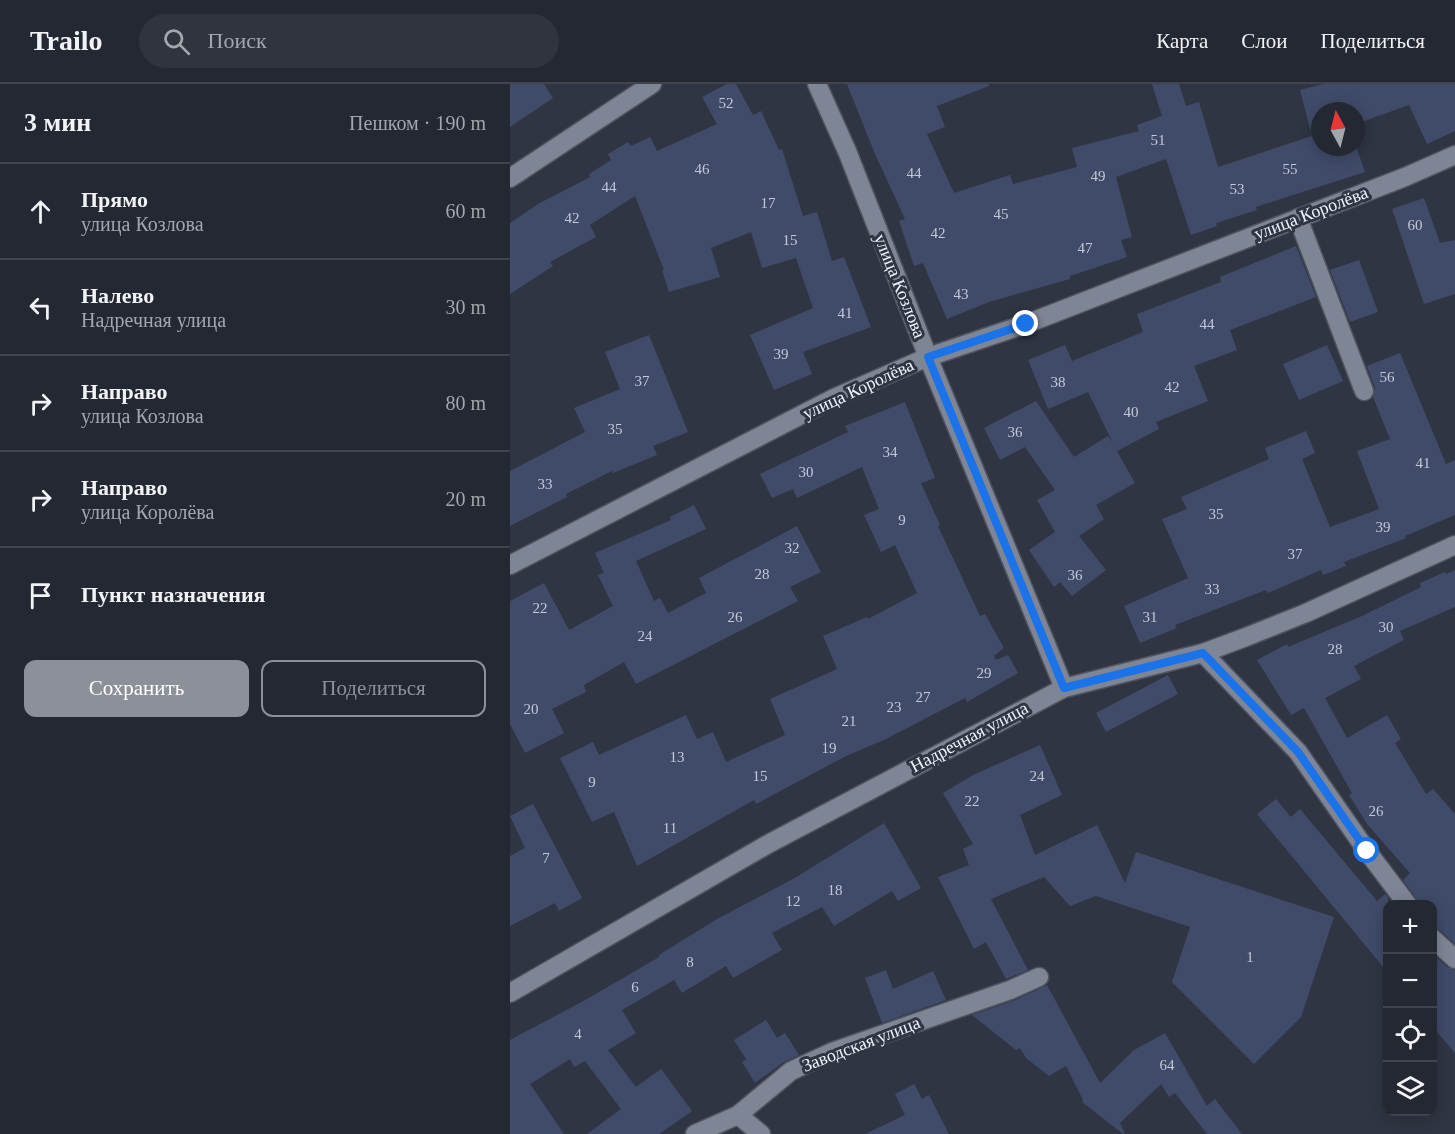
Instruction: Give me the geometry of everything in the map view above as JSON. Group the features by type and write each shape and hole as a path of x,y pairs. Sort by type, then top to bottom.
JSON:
{"street":[{"path":"510,178 652,84"},
{"name":"улица Козлова","path":"817,84 847,151 928,357 1064,688"},
{"name":"улица Королёва","path":"510,565 834,398 928,357 1026,324 1405,177 1455,155"},
{"path":"1298,218 1364,391"},
{"name":"Надречная улица","path":"510,993 770,843 1064,688 1203,653 1306,613 1455,545"},
{"path":"1203,653 1298,752 1404,900"},
{"path":"1437,942 1455,958"},
{"name":"Заводская улица","path":"695,1134 738,1115 791,1071 842,1049 1010,990 1039,977"},
{"path":"738,1115 761,1134"}],"building":[{"path":"510,84 544,84 553,98 510,127"},
{"path":"727,84 736,84 753,115 761,111 779,150 782,149 803,216 817,212 832,261 844,257 871,327 803,352 812,374 774,390 750,335 813,308 796,258 762,268 751,232 711,248 720,277 669,292 662,270 664,270 635,196 590,225 596,237 550,262 553,266 510,294 510,223 538,204 590,177 589,174 611,160 608,154 628,142 631,146 650,137 657,151 717,124 702,97"},
{"path":"847,84 989,84 989,86 937,106 945,127 927,134 954,193 1010,175 1013,184 1077,167 1072,148 1139,131 1137,125 1162,116 1152,84 1179,84 1186,106 1199,102 1218,167 1311,136 1311,156 1359,156 1365,172 1256,207 1257,210 1216,223 1217,226 1191,235 1166,159 1116,177 1132,237 1121,240 1127,257 1070,276 1070,279 989,302 947,319 923,263 914,266 899,221 905,219 875,154"},
{"path":"1323,84 1455,84 1455,131 1427,144 1409,105 1365,121 1365,102 1311,102 1311,132 1300,90"},
{"path":"1424,198 1440,243 1455,240 1455,294 1424,304 1392,209"},
{"path":"1296,246 1316,297 1230,330 1237,350 1194,366 1208,401 1156,422 1159,429 1117,451 1135,483 1096,505 1104,519 1079,536 1106,570 1072,596 1060,582 1054,587 1029,550 1055,532 1037,500 1055,490 1025,447 1000,460 984,428 1036,401 1074,457 1108,436 1113,443 1088,392 1048,409 1028,360 1065,345 1072,361 1143,332 1137,314 1221,282 1220,277"},
{"path":"1359,260 1378,312 1350,322 1330,270"},
{"path":"649,335 688,432 653,446 657,455 613,473 612,471 510,526 510,471 585,432 574,408 620,389 605,352"},
{"path":"1327,345 1343,381 1299,400 1283,364"},
{"path":"1400,353 1446,464 1455,460 1455,515 1405,536 1406,538 1344,562 1346,566 1323,575 1321,570 1268,593 1266,590 1175,625 1177,628 1140,643 1124,606 1188,578 1162,519 1187,509 1181,497 1269,459 1265,448 1306,431 1315,453 1302,459 1330,527 1379,509 1357,451 1390,439 1373,397 1375,388 1367,366"},
{"path":"905,402 935,478 921,483 940,525 938,526 980,616 985,614 1004,648 994,656 996,660 1008,655 1018,673 967,702 965,698 886,739 846,756 756,804 754,800 637,866 614,812 592,822 560,758 593,742 599,755 686,715 697,739 713,732 726,762 785,735 770,699 837,669 823,636 867,617 868,619 917,593 895,545 881,552 864,515 879,509 862,467 797,498 793,489 772,498 760,474 848,432 845,426"},
{"path":"694,505 706,529 636,561 654,601 660,598 668,613 706,593 699,578 797,526 821,572 790,587 798,601 636,684 624,662 584,685 586,692 552,709 564,733 525,753 510,724 510,601 544,583 569,630 613,606 598,575 604,573 595,553 671,520 670,517"},
{"path":"1455,570 1455,607 1400,631 1404,640 1354,666 1361,679 1325,698 1347,738 1387,715 1401,739 1395,743 1426,794 1433,789 1455,814 1455,944 1437,929 1437,900 1417,900 1403,880 1410,873 1367,824 1349,795 1352,793 1304,708 1291,715 1257,660 1287,644 1288,647 1362,616 1421,587 1420,583 1445,572 1446,574"},
{"path":"1168,675 1178,694 1106,732 1096,713"},
{"path":"1040,745 1062,795 1020,815 1035,855 1097,825 1125,883 1136,852 1334,917 1301,1017 1254,1064 1172,982 1190,927 1096,896 1070,906 1044,877 991,899 1028,970 1006,979 986,942 974,949 938,877 969,865 963,849 973,844 943,793 973,775"},
{"path":"1276,799 1291,817 1300,809 1377,901 1385,894 1388,897 1388,900 1383,900 1383,967 1257,814"},
{"path":"533,804 582,898 559,911 555,903 510,926 510,856 525,848 510,816"},
{"path":"884,823 921,888 898,901 892,891 834,926 822,907 772,933 782,950 733,978 726,966 682,993 674,980 622,1010 636,1033 608,1050 636,1087 661,1069 692,1111 659,1134 587,1134 621,1109 585,1061 574,1067 570,1059 530,1084 564,1134 510,1134 510,1040 587,999 659,957 717,919 793,879"},
{"path":"1437,958 1447,967 1455,970 1455,1053 1437,1032"},
{"path":"886,970 893,989 933,971 946,1000 882,1023 865,978"},
{"path":"1047,985 1100,1083 1134,1050 1165,1033 1207,1106 1215,1099 1242,1134 1207,1134 1175,1093 1169,1097 1161,1084 1120,1123 1125,1134 1123,1134 1082,1102 1066,1066 1049,1076 1026,1058 1020,1048 1016,1050 972,1015 1015,1000"},
{"path":"766,1020 777,1038 785,1033 799,1055 784,1062 755,1083 742,1062 746,1059 734,1040"},
{"path":"914,1084 922,1099 929,1095 949,1134 865,1134 905,1115 895,1094"}],"route":[{"path":"1026,324 928,357 1064,688 1203,653 1298,752 1367,851"}]}
